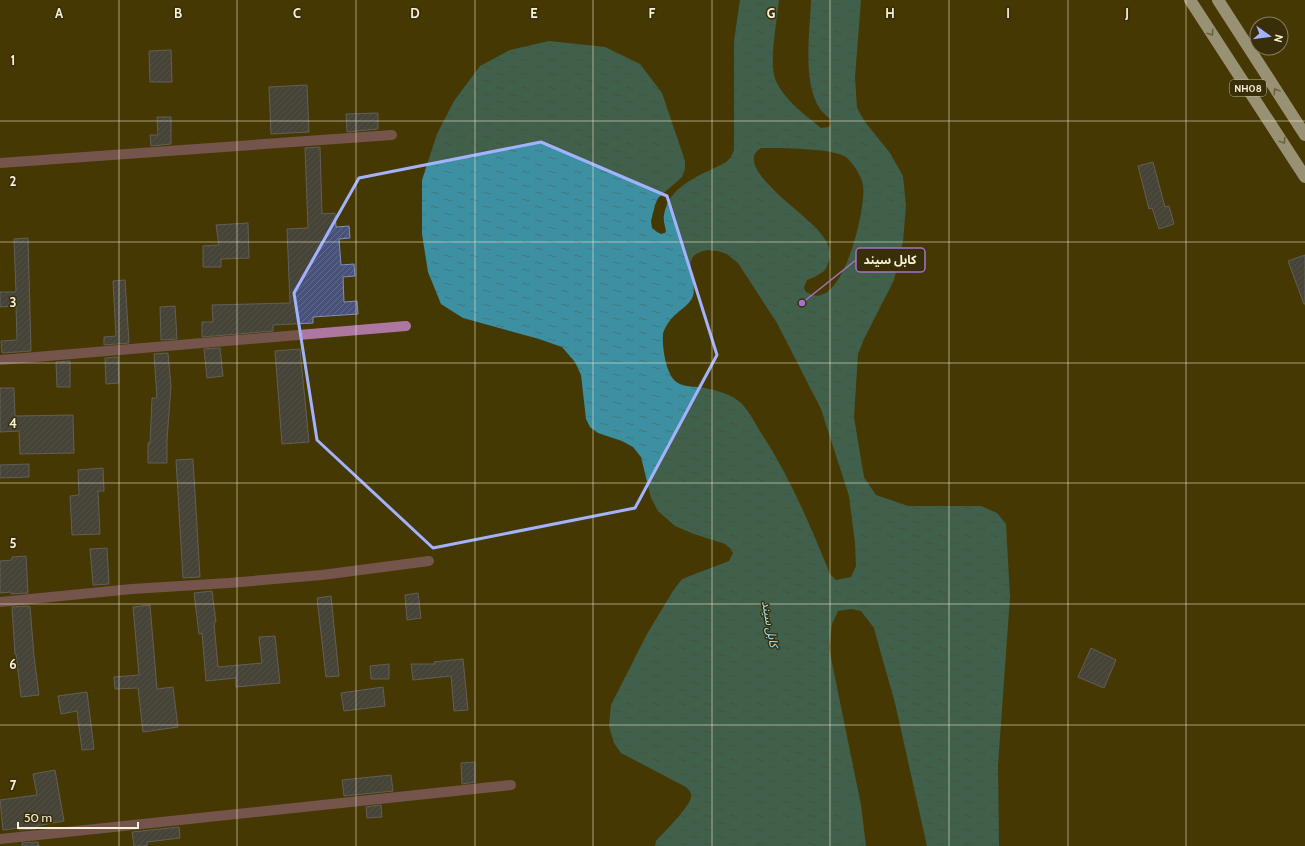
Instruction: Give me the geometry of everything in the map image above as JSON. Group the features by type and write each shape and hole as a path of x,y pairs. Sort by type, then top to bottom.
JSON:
{"highway":[{"name":"NH08","path":"1190,0 1305,177"},
{"name":"NH08","path":"1218,0 1305,135"}],"street":[{"path":"0,163 392,135"},
{"path":"0,360 406,326"},
{"path":"0,602 132,589 322,575 429,561"},
{"path":"0,839 510,785"}],"highlighted area":[{"path":"541,142 667,196 717,355 635,508 433,548 317,440 294,293 359,178"}],"water":[{"path":"740,0 779,0 773,58 774,75 777,83 787,98 821,128 829,127 831,120 820,109 814,98 809,71 808,56 811,0 861,0 855,77 857,108 865,122 890,153 903,176 906,206 903,241 894,280 858,354 854,417 859,448 864,477 876,495 908,506 981,506 997,513 1006,524 1010,597 998,765 999,846 927,846 895,703 874,628 861,611 851,609 838,611 832,624 829,648 861,805 866,846 655,846 656,841 686,807 691,794 686,787 621,753 614,743 609,726 611,705 647,634 682,579 729,561 733,553 725,544 675,526 658,511 651,498 641,457 633,447 622,441 598,433 590,427 586,419 581,375 575,362 562,347 539,339 463,318 441,304 428,272 422,234 422,180 437,134 454,101 480,66 510,50 549,41 605,47 640,64 662,93 685,161 685,169 682,177 658,198 655,205 651,221 652,228 661,234 665,233 666,231 664,215 667,204 673,195 688,182 726,162 731,157 734,150 734,41","holes":["761,148 805,149 839,154 848,159 861,178 863,185 861,215 849,257 840,276 830,290 818,296 805,291 804,287 807,280 824,271 830,256 828,245 815,227 782,198 761,176 755,166 754,157 755,153","708,250 727,254 738,263 777,323 821,409 849,496 855,543 856,566 851,577 836,580 830,574 807,519 790,484 752,417 744,406 733,397 724,393 677,383 668,370 664,351 663,334 671,319 687,305 693,296 694,289 691,268 693,257"]}],"building":[{"path":"171,50 172,82 150,82 149,51"},
{"path":"307,85 309,132 271,134 269,87"},
{"path":"378,113 378,129 347,132 346,114"},
{"path":"157,117 171,117 171,144 151,146 150,135 158,135"},
{"path":"320,147 322,214 335,213 336,227 349,226 350,238 339,239 341,265 354,264 355,276 343,277 344,302 357,301 358,314 313,317 313,323 273,325 273,331 202,337 202,322 213,322 212,305 290,303 287,229 308,228 305,148"},
{"path":"1153,162 1165,207 1169,206 1174,224 1159,229 1152,208 1149,209 1138,166"},
{"path":"248,223 249,258 221,259 221,267 203,267 203,246 219,245 216,225"},
{"path":"28,238 31,351 2,353 1,341 17,340 16,306 0,307 0,292 16,292 14,239"},
{"path":"1305,255 1305,304 1304,304 1288,261"},
{"path":"125,280 129,343 104,345 104,337 116,336 113,281"},
{"path":"175,306 177,339 161,340 160,307"},
{"path":"220,348 223,376 207,378 204,349"},
{"path":"300,349 309,442 282,444 275,351"},
{"path":"168,353 171,386 167,463 148,463 148,443 150,443 152,398 157,398 154,354"},
{"path":"118,357 119,383 106,384 105,358"},
{"path":"70,361 70,387 57,387 56,362"},
{"path":"0,388 14,388 15,416 73,415 74,453 20,454 19,431 0,432"},
{"path":"193,459 200,577 183,578 176,460"},
{"path":"29,464 29,477 0,478 0,465"},
{"path":"103,468 104,491 98,491 100,534 72,535 70,496 79,495 78,470"},
{"path":"107,548 109,584 93,585 90,549"},
{"path":"26,556 28,593 0,593 0,561 12,560 12,557"},
{"path":"212,591 216,622 214,623 218,667 262,663 259,637 275,636 280,683 236,687 236,678 206,681 202,633 199,634 194,593"},
{"path":"418,593 421,618 407,620 405,595"},
{"path":"331,596 339,676 326,677 317,598"},
{"path":"150,605 157,689 173,687 178,727 143,732 138,688 115,689 114,677 139,675 133,607"},
{"path":"29,606 39,695 21,697 15,654 12,607"},
{"path":"1091,648 1116,660 1104,688 1078,677"},
{"path":"463,659 468,710 454,711 451,676 413,680 411,664 435,664 434,662"},
{"path":"389,664 389,679 371,679 370,666"},
{"path":"383,687 385,706 344,711 341,693"},
{"path":"87,692 94,749 82,750 77,711 61,714 58,696"},
{"path":"475,762 475,782 462,784 461,763"},
{"path":"55,770 64,821 36,826 36,829 19,830 19,828 3,830 0,800 37,795 33,774"},
{"path":"391,775 393,791 344,796 342,780"},
{"path":"381,805 382,817 367,818 366,807"},
{"path":"179,827 180,838 147,842 147,846 134,846 132,832"},
{"path":"38,842 39,846 22,846 22,843"}],"place":[{"name":"کابل سيند","path":"802,303"}]}
